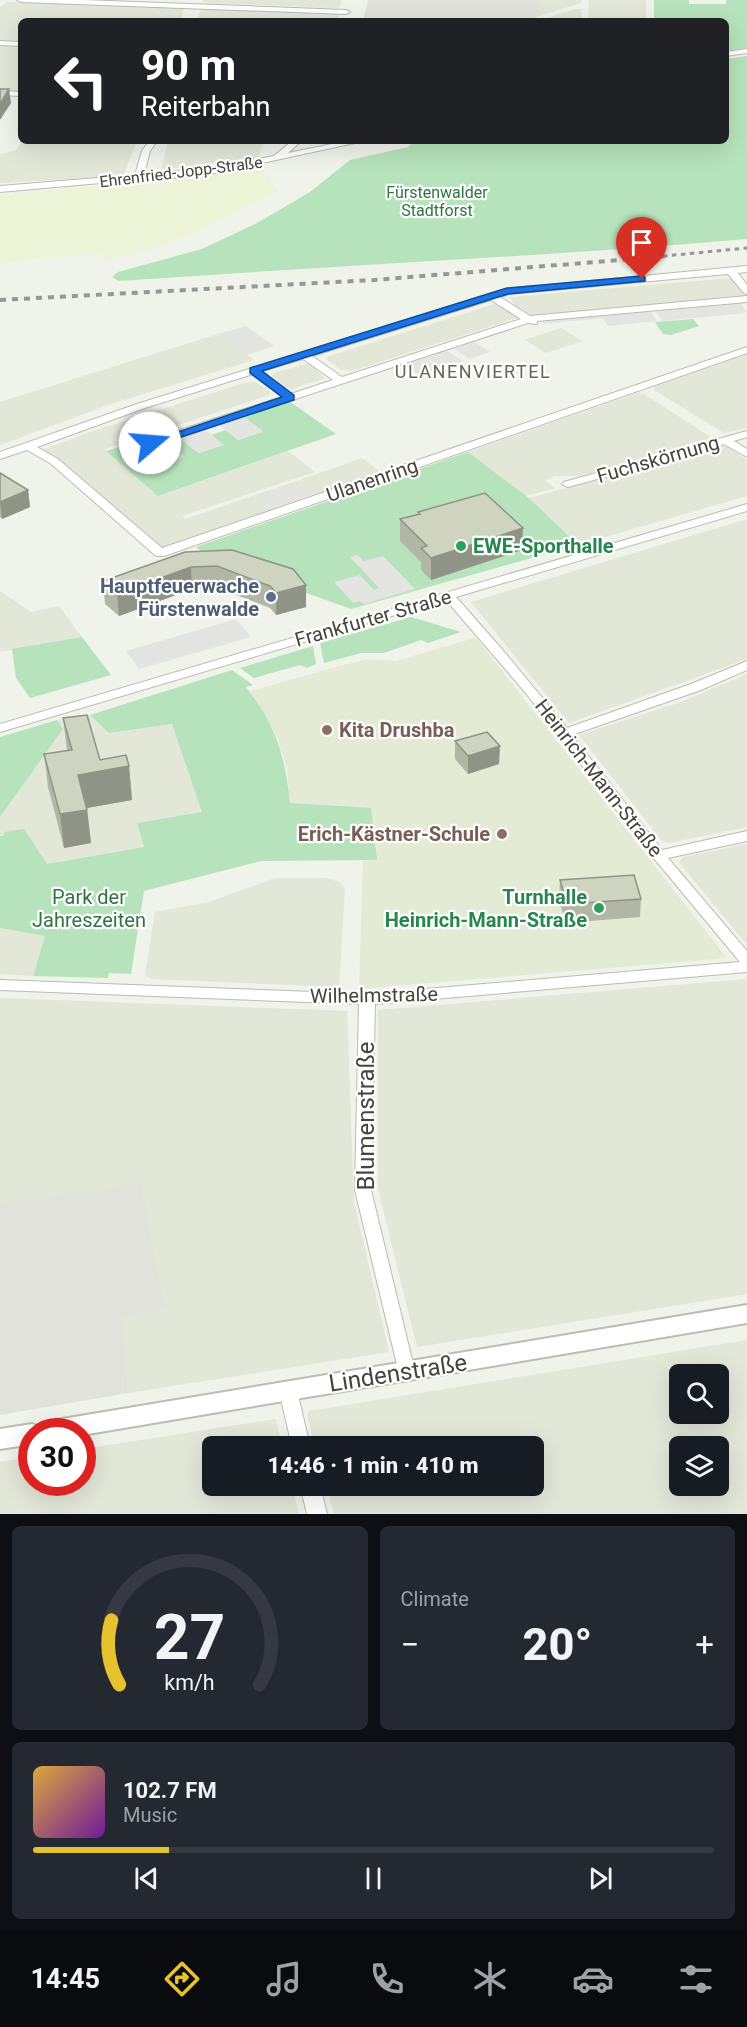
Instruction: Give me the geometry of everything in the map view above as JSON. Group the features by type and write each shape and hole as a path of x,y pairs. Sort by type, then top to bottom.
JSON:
{"street":[{"path":"21,0 346,12"},
{"path":"345,18 348,0"},
{"path":"0,43 18,44"},
{"path":"729,54 747,51"},
{"path":"0,93 18,94"},
{"path":"144,144 146,151"},
{"path":"138,179 146,151 151,144"},
{"path":"274,160 293,144"},
{"name":"Ehrenfried-Jopp-Straße","path":"0,189 211,171 346,144"},
{"path":"0,456 26,445 254,370 507,291 747,269"},
{"path":"731,271 747,291"},
{"path":"492,296 540,326"},
{"path":"150,443 530,319 747,299"},
{"name":"Ulanenring","path":"26,445 54,461 160,554 747,350"},
{"path":"304,355 341,381"},
{"path":"254,370 290,398"},
{"name":"Fuchskörnung","path":"568,484 747,434"},
{"path":"725,440 747,454"},
{"name":"Frankfurter Straße","path":"0,727 747,507"},
{"name":"Heinrich-Mann-Straße","path":"448,596 481,631 659,855 747,961"},
{"path":"564,733 696,687 747,665"},
{"path":"659,855 747,836"},
{"name":"Wilhelmstraße","path":"0,985 367,999 747,967"},
{"name":"Blumenstraße","path":"367,999 363,1190 406,1371"},
{"name":"Lindenstraße","path":"96,1423 747,1314"},
{"path":"288,1391 299,1436"},
{"path":"0,1439 18,1436"},
{"path":"313,1496 317,1514"}],"shaded area":[{"path":"202,0 341,0 340,7 336,8 205,3"},
{"path":"368,0 541,0 540,16 534,18 364,18"},
{"path":"541,0 581,0 581,3 540,16"},
{"path":"589,0 646,0 646,18 588,18"},
{"path":"8,2 184,9 181,18 18,18 18,41 0,40 0,7"},
{"path":"205,9 337,14 339,16 339,18 198,18 200,11"},
{"path":"574,9 582,9 582,18 546,18"},
{"path":"0,46 18,47 18,92 0,90"},
{"path":"20,144 136,144 124,174 119,176 0,183 0,154 16,150"},
{"path":"167,144 262,144 259,157 161,170"},
{"path":"262,168 278,191 181,239 106,261 98,253 0,262 0,194 9,195"},
{"path":"732,278 746,297 529,316 516,308 510,297"},
{"path":"739,301 747,313 662,321 655,309"},
{"path":"498,303 520,317 352,371 341,370 326,359 329,356"},
{"path":"650,310 657,321 608,326 603,318 544,324 542,320"},
{"path":"246,326 274,346 247,355 218,334"},
{"path":"561,328 582,341 546,353 525,340"},
{"path":"218,334 254,360 111,404 0,445 0,402"},
{"path":"474,342 490,352 470,359 454,349"},
{"path":"447,351 463,361 442,368 426,358"},
{"path":"747,354 747,428 724,433 654,390 655,386"},
{"path":"425,358 440,369 420,376 404,365"},
{"path":"306,364 312,366 325,378 292,389 286,388 272,376 274,373"},
{"path":"255,382 270,391 270,395 105,449 158,496 288,451 315,472 182,516 185,519 255,495 274,511 170,547 158,547 42,450 93,431 244,383"},
{"path":"637,393 644,394 709,436 709,439 579,476 555,476 545,480 555,488 526,496 468,452"},
{"path":"243,416 263,431 238,440 218,424"},
{"path":"204,429 224,445 198,453 178,437"},
{"path":"166,442 185,457 160,466 140,450"},
{"path":"727,446 747,460 747,496 581,544 576,543 529,498"},
{"path":"362,458 382,473 317,496 297,481"},
{"path":"297,481 314,494 272,509 255,495"},
{"path":"747,519 747,659 569,723 471,602"},
{"path":"357,555 364,561 383,556 415,589 364,604 360,601 353,603 334,582 360,575 374,590 379,588 350,557"},
{"path":"0,591 31,612 59,606 82,637 0,652"},
{"path":"236,619 251,637 139,669 126,651"},
{"name":"Erich-Kästner-Schule","path":"474,638 726,957 359,989 363,861 377,860 290,803 287,768 277,737 250,691 368,659 396,661"},
{"path":"747,674 747,827 669,843 662,841 579,735 681,702"},
{"path":"90,715 109,733 172,724 203,812 137,823 144,847 47,864 24,830 0,836 0,817 63,729 57,720"},
{"path":"747,844 747,945 679,862 683,857"},
{"path":"275,878 326,878 340,882 345,888 339,987 151,979 145,975 155,912 209,902"},
{"path":"0,928 46,936 33,976 0,974"},
{"path":"747,979 747,1294 417,1347 378,1189 378,1010"},
{"path":"0,998 347,1011 354,1202 389,1352 128,1393 123,1318 164,1307 0,1204"},
{"path":"141,1184 164,1308 123,1318 128,1393 0,1415 0,1204"},
{"path":"747,1340 747,1514 334,1514 329,1496 544,1496 544,1436 312,1436 307,1414 309,1411"},
{"path":"276,1419 280,1436 202,1436 202,1496 295,1496 299,1514 0,1514 0,1462 18,1459 18,1496 96,1496 96,1447"}],"green space":[{"path":"654,0 689,0 689,4 726,4 726,0 747,0 747,48 729,51 729,18 654,18"},
{"name":"Fürstenwalder Stadtforst","path":"747,56 747,239 119,281 112,277 118,272 202,249 257,223 310,192 350,160 408,147 412,144 729,144 729,59"},
{"path":"693,319 699,326 671,335 663,334 655,322"},
{"path":"289,401 336,434 158,496 106,451 138,441 147,448 141,450 185,457 166,442 178,437 199,453 223,445 211,435 226,430 238,440 262,432 243,416"},
{"path":"468,452 529,498 576,543 581,544 351,609 209,558 196,547"},
{"path":"411,617 461,632 428,643 421,640 384,653 361,653 324,663 320,643"},
{"path":"82,637 111,675 30,698 16,678 12,649"},
{"path":"313,646 316,664 307,668 300,665 254,678 240,668"},
{"name":"Park der Jahreszeiten","path":"232,670 253,685 246,687 272,728 282,755 290,803 371,808 377,860 261,861 144,891 131,974 109,973 108,978 33,976 45,936 0,928 0,836 3,836 5,832 24,829 47,864 144,847 137,823 202,812 172,724 109,733 90,715"},
{"path":"57,720 63,729 0,817 0,737"}],"building":[{"path":"0,89 9,89 0,104"},
{"path":"0,473 28,490 0,502"},
{"path":"485,493 523,528 431,558 421,548 427,546 400,519 420,514 418,512"},
{"path":"232,550 293,569 306,585 276,593 270,586 217,566 191,567 117,594 103,581 185,552"},
{"path":"87,715 100,760 126,755 129,766 78,775 87,810 60,814 44,754 72,750 63,718"},
{"path":"487,732 500,746 468,756 455,741"},
{"path":"634,875 641,899 567,904 560,880"}],"railway":[{"path":"654,257 747,248"},
{"path":"0,300 374,280 669,256"}],"place":[{"name":"EWE-Sporthalle","path":"461,546"},
{"name":"Hauptfeuerwache Fürstenwalde","path":"271,597"},
{"name":"Kita Drushba","path":"327,730"},
{"name":"Erich-Kästner-Schule","path":"502,834"},
{"name":"Turnhalle Heinrich-Mann-Straße","path":"599,908"}],"district":[{"name":"ULANENVIERTEL","path":"473,371"}],"route":[{"path":"150,443 290,398 254,370 507,291 642,279"}]}
